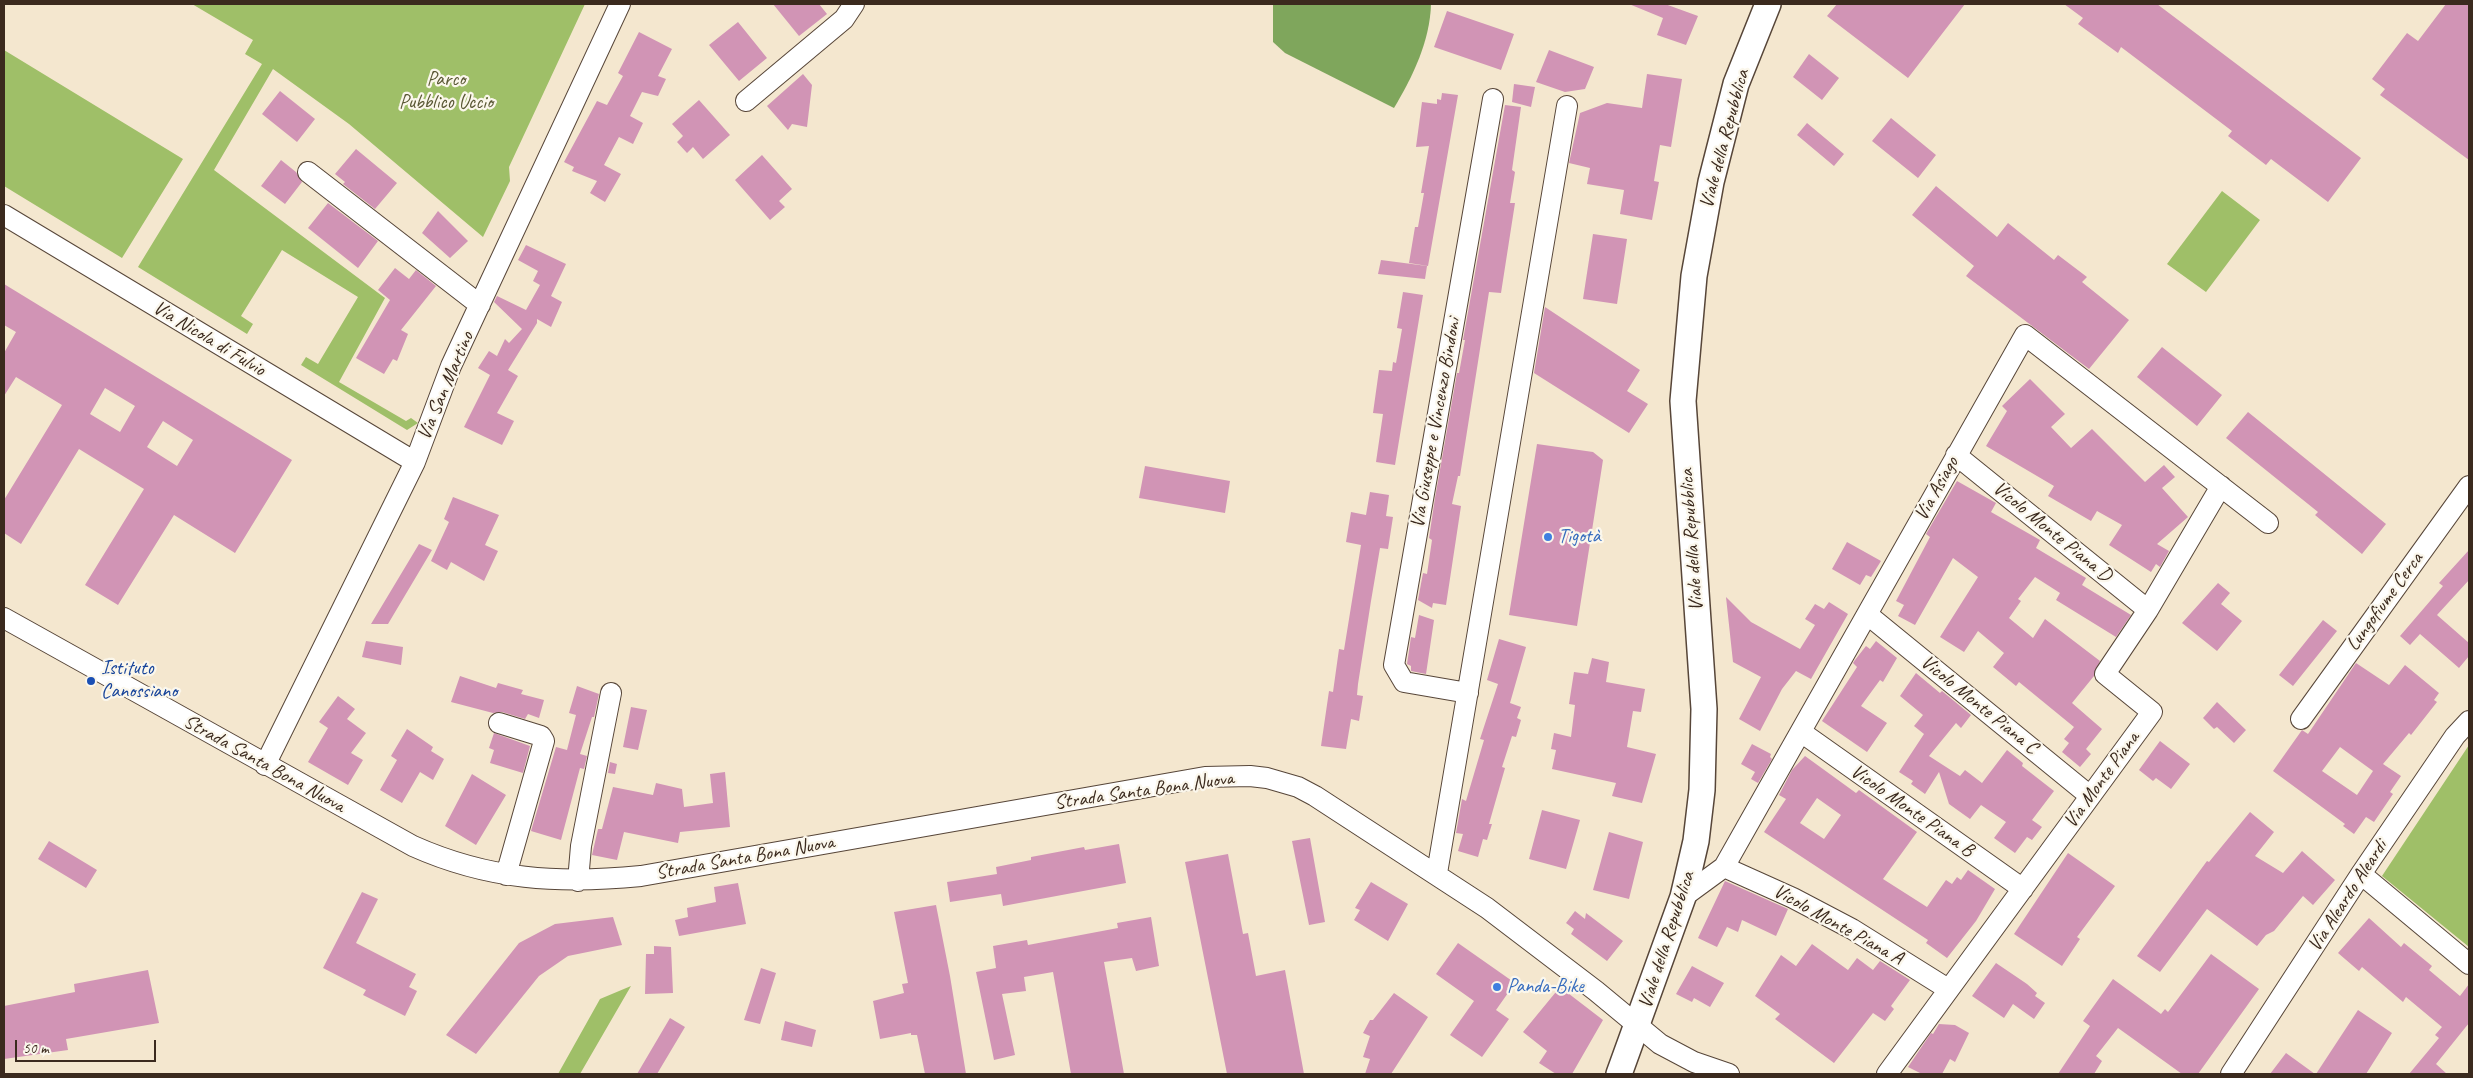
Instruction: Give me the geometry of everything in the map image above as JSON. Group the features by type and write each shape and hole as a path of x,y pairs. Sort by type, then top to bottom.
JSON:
{"main road":[{"name":"Viale della Repubblica","path":"1619,1074 1638,1027 1683,897 1696,841 1704,749 1704,709 1683,401 1694,276 1711,182 1733,96 1768,4"}],"street":[{"name":"Via San Martino","path":"265,765 415,462 448,374 620,4"},
{"path":"746,101 844,19 854,4"},
{"name":"Via Giuseppe e Vincenzo Bindoni","path":"1468,693 1404,682 1394,664 1493,99"},
{"path":"1437,874 1567,106"},
{"path":"308,172 480,305"},
{"name":"Via Nicola di Fulvio","path":"4,215 415,462"},
{"name":"Via Asiago","path":"1683,897 1724,867 2025,335 2268,523"},
{"name":"Vicolo Monte Piana D","path":"1956,455 2148,610"},
{"name":"Via Monte Piana","path":"1887,1074 2152,712 2105,674 2148,610 2221,486"},
{"name":"Lungofiume Cerca","path":"2301,719 2469,486"},
{"name":"Vicolo Monte Piana C","path":"1868,615 2090,796"},
{"name":"Strada Santa Bona Nuova","path":"4,618 265,765 421,849 458,863 506,875 547,880 578,881 641,876 1182,781 1230,776 1267,778 1298,787 1336,808 1487,908 1596,991 1660,1044 1694,1062 1729,1074"},
{"path":"578,881 581,846 611,692"},
{"name":"Via Aleardo Aleardi","path":"2231,1074 2361,874 2455,736 2469,721"},
{"path":"499,723 541,736 544,740 506,875"},
{"name":"Vicolo Monte Piana B","path":"1801,732 2023,889"},
{"name":"Vicolo Monte Piana A","path":"1724,867 1793,898 1852,928 1948,989"},
{"path":"2361,874 2469,964"}],"green space":[{"name":"Parco Pubblico Uccio","path":"192,4 585,4 509,167 510,181 483,237 349,124 273,69 214,170 385,298 339,382 406,421 411,418 418,423 407,430 301,365 306,357 318,364 358,297 282,250 241,316 253,324 247,334 138,267 262,64 245,54 253,40"},
{"path":"1273,4 1431,4 1424,45 1408,83 1394,108 1285,53 1273,42"},
{"path":"4,50 183,159 122,258 4,186"},
{"path":"2222,191 2260,220 2206,292 2167,264"},
{"path":"2469,745 2469,947 2382,876"},
{"path":"631,986 580,1074 558,1074 600,999"}],"building":[{"path":"773,4 819,4 827,14 799,36"},
{"path":"1629,4 1665,4 1698,16 1686,45 1657,35 1663,18"},
{"path":"1837,4 1965,4 1908,78 1827,16"},
{"path":"2064,4 2157,4 2361,158 2328,202 2271,159 2266,165 2228,136 2232,131 2121,47 2118,53 2078,24 2083,18"},
{"path":"2446,4 2469,4 2469,160 2380,95 2385,89 2372,79 2407,33 2418,41"},
{"path":"1447,11 1514,34 1501,70 1434,47"},
{"path":"738,22 767,58 739,81 709,45"},
{"path":"639,32 672,49 658,76 666,79 658,96 642,92 630,116 643,123 633,144 619,137 604,165 621,174 605,202 590,193 597,181 572,171 574,167 564,162 597,101 607,105 623,76 618,73"},
{"path":"1549,50 1594,67 1585,89 1565,92 1536,82"},
{"path":"1809,54 1839,78 1822,100 1793,77"},
{"path":"803,74 812,85 807,127 792,124 788,130 767,106"},
{"path":"1647,74 1682,79 1671,147 1660,145 1654,181 1659,182 1652,220 1620,214 1624,190 1587,184 1590,168 1569,163 1580,113 1607,103 1642,108"},
{"path":"1514,84 1535,87 1531,107 1512,102"},
{"path":"280,91 315,119 297,142 262,114"},
{"path":"1442,93 1458,95 1428,266 1409,263 1415,227 1418,227 1424,193 1421,193 1429,146 1416,147 1422,102 1437,104 1437,99 1441,100"},
{"path":"699,100 730,135 703,159 693,147 687,153 677,142 683,136 672,124"},
{"path":"1505,105 1521,107 1512,170 1515,172 1510,203 1515,203 1501,293 1489,292 1460,476 1458,476 1452,504 1461,506 1446,605 1433,603 1432,608 1418,600 1423,573 1427,574 1432,540 1429,538 1435,498 1457,373 1459,373 1465,340 1463,340"},
{"path":"1891,118 1936,155 1918,178 1872,141"},
{"path":"1807,123 1844,154 1834,166 1797,135"},
{"path":"356,149 397,183 375,209 343,184 345,182 335,174"},
{"path":"762,155 792,189 779,201 785,207 770,220 735,180"},
{"path":"281,160 296,172 302,182 285,204 261,186"},
{"path":"1936,186 1997,237 2008,223 2054,260 2058,255 2087,277 2082,282 2129,320 2089,369 1966,276 1974,266 1912,215"},
{"path":"328,203 378,241 358,268 308,228"},
{"path":"438,211 468,241 450,258 422,233"},
{"path":"1593,234 1627,239 1617,304 1583,299"},
{"path":"526,245 566,264 551,296 562,302 551,327 537,319 537,323 508,370 518,376 497,413 514,421 502,445 464,427 490,375 478,368 489,351 497,356 505,339 509,343 522,329 494,302 497,296 526,310 540,285 533,281 538,271 518,260"},
{"path":"1381,260 1427,266 1425,279 1378,274"},
{"path":"395,268 409,279 416,270 436,286 401,330 408,334 397,361 393,359 384,374 356,358 390,300 378,290"},
{"path":"4,284 292,460 235,553 174,515 118,605 85,585 144,489 79,449 21,544 4,533 4,500 62,405 16,377 4,396 4,353 16,332 4,325","holes":["105,388 135,406 120,432 90,414","163,421 193,440 177,466 147,447"]},
{"path":"1403,292 1423,295 1395,465 1376,462 1383,414 1373,413 1379,370 1392,371 1393,362 1396,363 1402,329 1397,328"},
{"path":"1545,307 1640,370 1627,391 1648,404 1629,433 1534,373"},
{"path":"2162,347 2222,395 2197,426 2137,377"},
{"path":"2030,379 2065,414 2051,427 2071,448 2092,429 2145,482 2164,465 2175,477 2162,488 2188,517 2157,544 2169,551 2160,567 2156,564 2151,572 2109,545 2122,525 2097,511 2091,521 2048,496 2054,486 1986,446 2007,411 2002,406"},
{"path":"2248,412 2386,524 2362,554 2315,515 2318,512 2226,438"},
{"path":"1537,444 1593,452 1603,460 1577,626 1509,615"},
{"path":"1145,466 1230,481 1225,513 1139,498"},
{"path":"1957,481 1996,503 1991,512 2040,540 2036,548 2086,578 2082,585 2131,615 2116,637 2056,600 2060,593 2035,577 2018,599 2021,601 2009,618 2033,638 2045,619 2100,661 2094,676 2072,703 2102,729 2086,749 2091,754 2080,767 2062,752 2069,743 2064,739 2074,727 2019,682 2016,686 1993,667 2004,653 1978,631 1964,652 1940,637 1978,577 1953,558 1915,625 1898,616 1904,605 1896,601 1930,537 1926,534"},
{"path":"1370,492 1389,495 1386,516 1393,517 1388,549 1380,548 1371,601 1358,684 1357,695 1363,696 1359,721 1351,719 1346,749 1321,746 1329,691 1333,692 1339,649 1344,650 1361,545 1346,542 1351,512 1366,515"},
{"path":"453,497 499,515 485,545 498,551 484,581 451,562 447,570 431,561 449,522 444,519"},
{"path":"1847,542 1881,561 1871,577 1866,575 1860,585 1832,569"},
{"path":"419,544 432,550 388,624 371,624"},
{"path":"2469,550 2469,580 2437,615 2469,643 2469,656 2459,668 2420,634 2410,645 2400,636 2443,586 2439,583"},
{"path":"2218,583 2230,593 2221,604 2242,621 2217,651 2182,623"},
{"path":"1726,597 1751,622 1800,649 1815,625 1805,619 1815,604 1824,609 1829,602 1848,614 1811,679 1796,671 1782,689 1760,731 1739,719 1761,677 1733,662"},
{"path":"1419,615 1434,620 1426,674 1411,671 1411,666 1407,664 1411,637 1415,638"},
{"path":"2323,620 2337,631 2293,686 2279,675"},
{"path":"1499,639 1526,647 1510,703 1521,707 1517,718 1521,720 1516,737 1512,736 1502,767 1505,768 1489,824 1492,824 1487,840 1483,839 1478,857 1458,851 1463,834 1456,833 1462,799 1466,801 1484,740 1480,739 1498,684 1487,680"},
{"path":"366,641 403,647 401,665 362,657"},
{"path":"1876,641 1897,658 1883,682 1880,680 1861,706 1887,723 1867,752 1822,721 1857,667 1853,663 1855,660 1866,646 1870,649"},
{"path":"1592,658 1609,662 1606,682 1645,689 1641,712 1633,711 1627,747 1656,754 1642,803 1612,796 1616,783 1552,769 1556,750 1551,749 1554,733 1571,737 1575,705 1569,704 1574,672 1588,674"},
{"path":"2356,663 2389,685 2405,665 2439,693 2434,700 2437,702 2411,735 2409,733 2383,764 2401,776 2390,792 2393,794 2374,822 2366,817 2354,834 2343,826 2345,824 2273,771 2302,730 2308,734","holes":["2340,747 2373,771 2357,795 2322,771"]},
{"path":"1916,673 1971,715 1961,728 1956,723 1929,756 1960,776 1965,770 1982,783 2007,750 2023,763 2022,766 2054,791 2032,820 2042,827 2032,840 2027,837 2015,853 1994,838 2006,822 1981,805 1970,819 1949,804 1939,772 1925,794 1911,784 1913,781 1899,772 1924,734 1914,726 1923,715 1900,696"},
{"path":"460,676 496,688 498,683 523,690 521,694 544,700 539,718 528,714 525,719 502,712 493,713 451,702"},
{"path":"577,686 599,694 594,717 592,717 580,754 587,756 584,769 580,768 561,840 531,831 556,747 567,750 576,715 569,713"},
{"path":"338,696 355,709 347,719 366,733 351,753 363,760 348,785 308,762 328,728 319,722"},
{"path":"2217,702 2246,730 2234,743 2217,727 2214,729 2203,718"},
{"path":"631,707 647,710 638,750 623,747"},
{"path":"407,729 433,747 431,751 444,759 433,780 420,772 402,803 380,790 397,760 391,756"},
{"path":"494,733 530,746 523,773 490,763 494,750 489,748"},
{"path":"2160,741 2190,764 2171,789 2156,778 2153,781 2139,770"},
{"path":"1752,744 1771,754 1770,757 1772,759 1758,783 1751,779 1755,772 1741,764"},
{"path":"1805,756 1856,793 1859,790 1917,832 1883,879 1927,907 1946,880 1952,884 1957,877 1961,880 1968,870 1995,889 1976,921 1947,958 1926,943 1928,940 1764,832 1786,799 1779,795 1792,770","holes":["1817,798 1841,815 1824,839 1800,823"]},
{"path":"610,762 617,764 615,774 608,773"},
{"path":"725,772 730,827 680,832 678,843 624,832 617,860 592,855 598,829 602,829 613,787 653,795 656,783 682,789 684,807 713,803 710,774"},
{"path":"472,774 506,795 476,845 445,826"},
{"path":"1542,810 1580,820 1566,869 1529,859"},
{"path":"2250,812 2274,832 2255,856 2283,873 2302,851 2335,880 2313,905 2303,896 2274,931 2266,935 2257,946 2207,909 2160,972 2137,956 2207,861 2209,862"},
{"path":"1609,832 1643,842 1629,899 1593,890"},
{"path":"1310,838 1325,922 1309,925 1292,841"},
{"path":"49,841 97,870 86,888 38,859"},
{"path":"1119,844 1126,883 1003,906 1001,894 950,902 947,882 997,874 996,867 1031,860 1031,857 1084,847 1085,850"},
{"path":"2068,853 2115,886 2077,937 2080,939 2062,966 2014,934"},
{"path":"1228,854 1243,934 1248,933 1256,976 1285,970 1304,1074 1227,1074 1185,862"},
{"path":"1725,881 1788,909 1776,936 1742,920 1738,932 1727,927 1717,947 1698,938"},
{"path":"1371,882 1408,904 1388,941 1354,920 1360,910 1355,908"},
{"path":"738,883 746,924 679,936 675,920 688,917 687,908 716,902 714,887"},
{"path":"362,892 378,899 356,943 416,974 409,987 417,991 405,1016 363,995 366,990 323,968"},
{"path":"936,905 966,1074 925,1074 917,1035 911,1035 911,1033 880,1039 873,1001 904,993 902,984 908,983 894,912"},
{"path":"1575,911 1585,919 1586,913 1623,941 1607,961 1571,934 1574,929 1566,923"},
{"path":"613,917 622,945 568,956 539,976 476,1054 446,1035 519,943 555,924"},
{"path":"1151,917 1159,966 1136,971 1132,958 1104,962 1124,1074 1071,1074 1053,972 1024,977 1026,991 1002,994 1015,1055 994,1060 976,972 996,968 993,946 1027,940 1028,945 1118,928 1117,923"},
{"path":"2369,918 2401,947 2404,943 2432,966 2429,970 2460,996 2469,984 2469,1023 2436,1064 2447,1074 2409,1074 2439,1038 2435,1035 2442,1027 2406,997 2403,1002 2362,967 2359,971 2338,953"},
{"path":"1458,943 1515,983 1496,1010 1509,1019 1482,1057 1450,1035 1474,1001 1436,974"},
{"path":"1812,944 1848,970 1857,958 1873,970 1880,961 1910,980 1891,1006 1894,1009 1885,1021 1873,1013 1834,1063 1775,1019 1780,1014 1755,996 1781,955 1796,966"},
{"path":"654,946 671,947 673,993 645,994 646,954 654,954"},
{"path":"2211,954 2259,989 2198,1074 2182,1074 2118,1028 2096,1056 2102,1061 2094,1074 2058,1074 2090,1026 2083,1021 2113,979 2161,1014 2165,1009 2168,1012"},
{"path":"1996,963 2027,984 2037,993 2035,996 2045,1003 2034,1019 2013,1004 2004,1018 1972,996"},
{"path":"1692,966 1724,983 1710,1007 1694,998 1692,1002 1676,994"},
{"path":"761,968 776,973 760,1024 744,1020"},
{"path":"148,970 159,1023 66,1039 68,1050 4,1059 4,1006 75,992 74,984"},
{"path":"1560,987 1603,1020 1572,1074 1556,1074 1539,1063 1547,1051 1523,1032"},
{"path":"1394,993 1428,1017 1391,1074 1365,1074 1370,1059 1363,1057 1370,1036 1363,1033 1370,1020 1373,1020"},
{"path":"2358,1010 2392,1033 2366,1074 2316,1074"},
{"path":"670,1018 685,1027 657,1074 637,1074"},
{"path":"785,1021 816,1030 812,1047 781,1040"},
{"path":"1939,1024 1955,1025 1969,1033 1955,1062 1950,1059 1942,1074 1922,1074 1908,1067 1931,1033 1933,1034"},
{"path":"2286,1053 2315,1074 2270,1074"}],"place":[{"name":"Tigotà","path":"1548,537"},
{"name":"Istituto Canossiano","path":"91,681"},
{"name":"Panda-Bike","path":"1497,987"}]}
